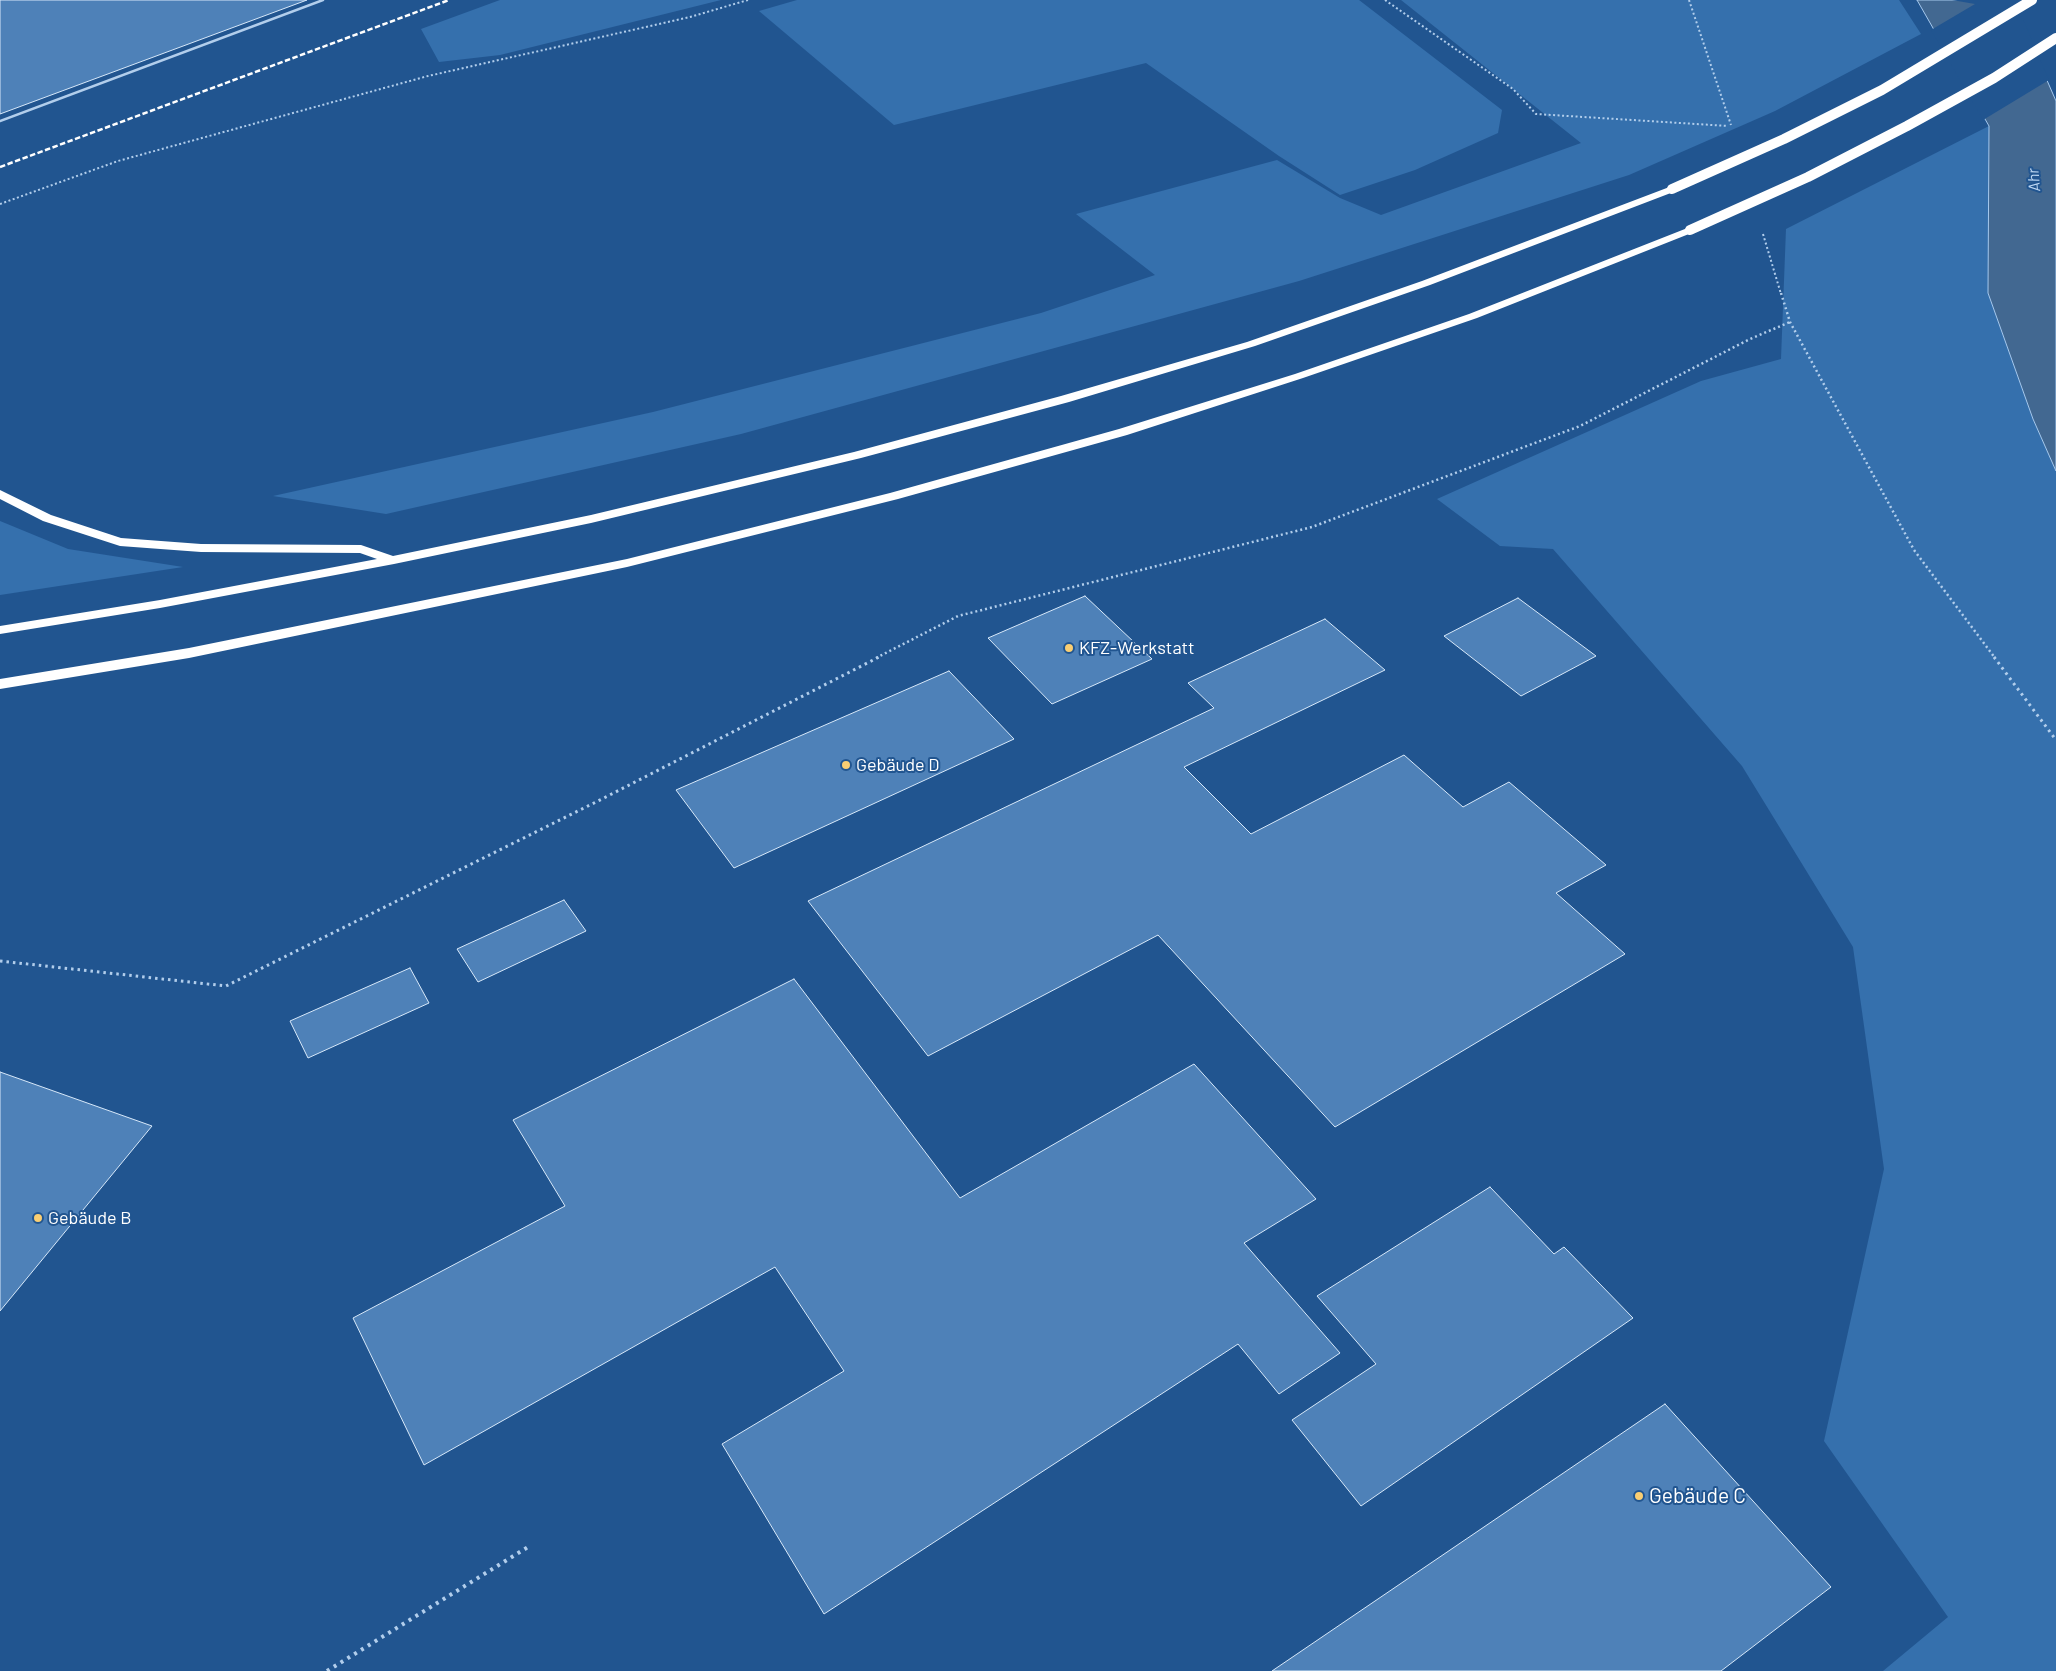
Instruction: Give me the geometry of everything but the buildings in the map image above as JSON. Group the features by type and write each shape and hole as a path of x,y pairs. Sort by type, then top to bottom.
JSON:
{"highway":[{"path":"0,630 160,604 394,560 590,518 847,457 1065,399 1260,341 1426,283 1672,190 1784,139 1882,90 1955,48 2032,0"},
{"path":"0,684 190,653 627,563 894,496 1122,432 1299,376 1473,316 1690,230 1808,176 1907,126 1994,78 2056,38"},
{"path":"0,494 47,518 120,542 201,548 361,549 394,560"}],"lane":[{"path":"0,121 323,0"}],"path":[{"path":"0,204 118,161 428,76 680,20 748,0"},
{"path":"1385,0 1513,89 1536,114 1731,126 1689,0"},
{"path":"1762,232 1790,322 1914,550 2056,740"},
{"path":"0,961 226,986 615,792 958,616 1312,527 1580,426 1750,339 1790,322"},
{"path":"327,1671 528,1547"}],"shaded area":[{"path":"500,0 721,0 500,55 439,62 421,29"},
{"path":"797,0 1359,0 1502,110 1498,133 1415,170 1340,195 1279,156 1146,63 894,125 759,11"},
{"path":"1401,0 1899,0 1921,34 1775,111 1629,175 1299,281 741,434 386,514 273,496 653,412 1041,313 1155,275 1076,214 1277,160 1340,198 1381,215 1581,143"},
{"path":"1989,126 1988,293 2033,419 2056,471 2056,1671 1883,1671 1948,1617 1824,1441 1884,1169 1853,947 1742,766 1553,549 1500,546 1437,499 1701,381 1781,359 1786,229"},
{"path":"0,521 68,549 183,567 0,595"}],"water":[{"name":"Ahr","path":"1917,0 2012,0 2056,101 2056,471 2033,419 1988,293 1989,126"}],"pier":[{"path":"1952,0 2015,0 2049,80 1983,120 1931,30 1975,4"}],"railway":[{"path":"0,167 449,0"}],"place":[{"name":"KFZ-Werkstatt","path":"1069,648"},
{"name":"Gebäude D","path":"846,765"},
{"name":"Gebäude B","path":"38,1218"},
{"name":"Gebäude C","path":"1639,1496"}]}
